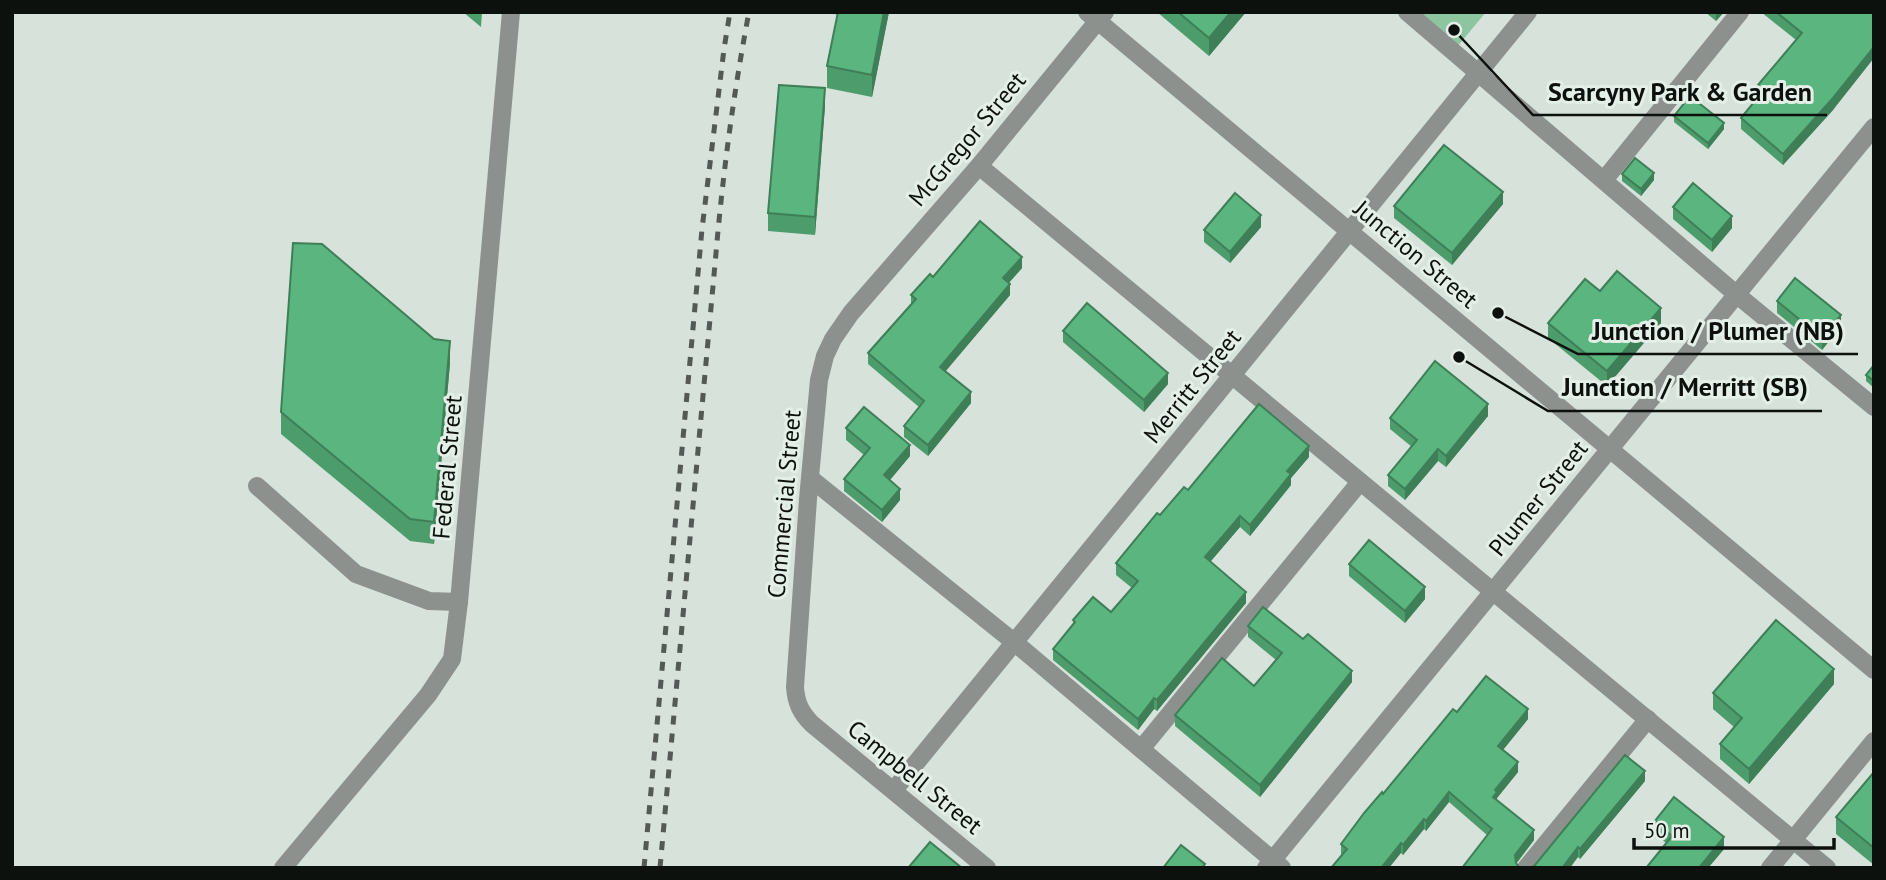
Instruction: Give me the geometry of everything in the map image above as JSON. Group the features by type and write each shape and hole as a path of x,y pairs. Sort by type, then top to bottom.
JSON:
{"street":[{"name":"Federal Street","path":"283,868 428,695 452,659 511,12"},
{"path":"1407,12 1737,294 1874,407"},
{"name":"Merritt Street","path":"894,790 1528,12"},
{"path":"1604,180 1741,12"},
{"name":"McGregor Street","path":"866,296 979,166 1096,15"},
{"name":"Junction Street","path":"1096,15 1350,232 1874,670"},
{"name":"Plumer Street","path":"1274,865 1493,591 1874,127"},
{"path":"979,166 1827,868"},
{"name":"Commercial Street","path":"812,724 802,714 795,687 819,380 833,339 866,296"},
{"path":"810,478 1014,642 1274,865"},
{"path":"1141,749 1360,482"},
{"path":"257,486 356,574 429,601 459,602"},
{"path":"1526,868 1648,719"},
{"name":"Campbell Street","path":"812,724 987,868"},
{"path":"1770,868 1874,740"}],"green space":[{"path":"1415,12 1486,12 1457,47"}],"building":[{"path":"838,12 884,12 872,75 827,66"},
{"path":"1178,12 1231,12 1209,38"},
{"path":"1776,12 1874,12 1874,47 1783,154 1741,118 1764,90 1758,85 1802,33"},
{"path":"779,85 825,88 815,217 768,213"},
{"path":"1690,96 1724,123 1708,143 1674,116"},
{"path":"1444,145 1503,192 1452,253 1394,206"},
{"path":"1635,158 1654,173 1641,189 1622,174"},
{"path":"1693,183 1732,216 1712,240 1673,207"},
{"path":"1235,193 1261,215 1230,252 1204,230"},
{"path":"980,221 1022,257 1003,278 1010,284 940,367 971,392 928,445 904,426 924,401 868,353 916,299 911,295 930,274 933,277"},
{"path":"293,243 322,244 434,339 450,341 434,522 410,519 281,412"},
{"path":"1617,271 1661,308 1607,371 1548,323 1585,279 1600,291"},
{"path":"1795,278 1841,315 1822,338 1777,301"},
{"path":"1087,303 1168,373 1144,400 1063,331"},
{"path":"1435,361 1488,404 1446,456 1438,449 1405,489 1388,475 1417,440 1390,418"},
{"path":"1874,365 1874,381 1866,375"},
{"path":"1259,404 1309,446 1287,471 1291,474 1250,525 1240,516 1205,557 1246,592 1157,700 1154,698 1138,719 1053,649 1093,597 1111,612 1138,581 1116,563 1157,513 1160,515 1184,487 1188,490"},
{"path":"864,407 910,445 884,475 900,489 882,510 844,479 870,448 846,428"},
{"path":"1369,540 1425,587 1405,611 1349,564"},
{"path":"1263,607 1303,639 1308,634 1352,671 1260,785 1175,715 1222,658 1254,686 1282,653 1248,626"},
{"path":"1776,620 1834,669 1749,769 1720,744 1742,718 1713,693"},
{"path":"1486,676 1528,709 1498,746 1518,762 1495,790 1497,792 1493,797 1534,830 1515,855 1516,863 1523,868 1462,868 1492,829 1449,792 1426,821 1424,819 1403,845 1401,843 1381,868 1331,868 1347,849 1341,844 1364,813 1453,709 1457,712"},
{"path":"1625,755 1645,771 1562,868 1531,868 1535,865"},
{"path":"1874,772 1874,848 1836,817"},
{"path":"1674,797 1724,837 1699,868 1646,868 1672,836 1655,821"},
{"path":"930,842 962,868 908,868"},
{"path":"1181,845 1205,864 1202,868 1163,868"}],"railway":[{"path":"644,868 702,229 730,12"},
{"path":"660,868 721,204 749,12"}],"place":[{"name":"Scarcyny Park & Garden","path":"1454,30"},
{"name":"Junction / Plumer (NB)","path":"1498,313"},
{"name":"Junction / Merritt (SB)","path":"1459,357"}]}
